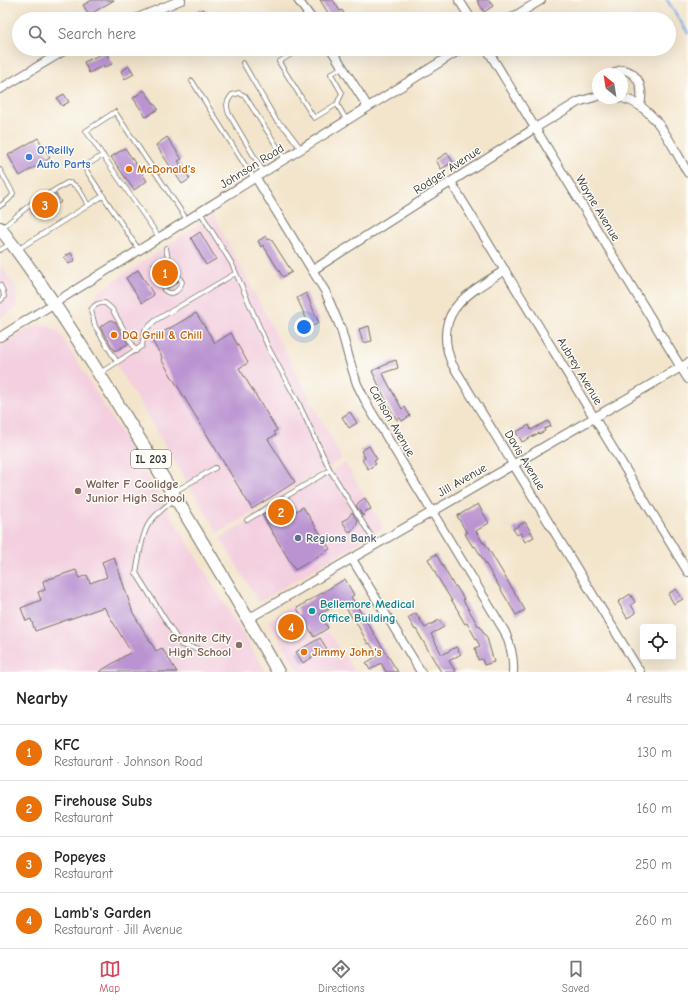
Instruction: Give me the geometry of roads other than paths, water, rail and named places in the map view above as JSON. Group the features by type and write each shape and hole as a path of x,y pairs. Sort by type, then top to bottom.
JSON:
{"main road":[{"name":"IL 203","path":"0,228 54,303 99,374 248,619 278,672"}],"street":[{"path":"152,12 181,0"},
{"path":"298,0 307,12"},
{"path":"459,0 466,12"},
{"path":"521,12 541,0"},
{"path":"0,89 55,56"},
{"path":"336,56 368,107"},
{"name":"Johnson Road","path":"0,337 451,56"},
{"name":"Wayne Avenue","path":"491,56 684,365 688,379"},
{"path":"628,71 633,73 641,89 640,106"},
{"name":"Rodger Avenue","path":"313,270 535,128 578,102 592,98"},
{"path":"628,101 646,110 655,120 666,135 688,173"},
{"name":"Carlson Avenue","path":"256,178 313,270 334,309 357,384 368,406 505,632 513,655 513,672"},
{"name":"Aubrey Avenue","path":"451,182 688,572"},
{"name":"Davis Avenue","path":"505,270 472,291 460,301 450,318 446,336 448,354 452,364 640,672"},
{"name":"Jill Avenue","path":"248,619 684,365"},
{"path":"352,559 421,672"}],"lane":[{"path":"288,56 279,62 314,118 337,104 342,93 331,74 343,67"},
{"path":"243,63 276,120 286,129 301,150"},
{"path":"192,81 250,174 256,178"},
{"path":"264,172 226,107 227,101 232,95 239,93 245,96 285,160"},
{"path":"337,104 347,121"},
{"path":"159,238 86,131 115,112 188,220"},
{"path":"103,155 84,167 139,250"},
{"path":"0,170 13,192 9,199 0,206"},
{"path":"0,228 31,204 67,183 70,183 76,187 88,205"},
{"path":"0,250 14,247 103,196"},
{"path":"200,212 236,273 269,349 297,400 330,470 376,544"},
{"path":"164,290 168,294 172,294 180,287 182,282 168,259 166,248"},
{"path":"99,374 142,346 145,330 152,323 236,273"},
{"path":"0,285 4,297 0,301"},
{"path":"117,362 93,322 91,310 94,306 99,303 105,303 112,309 136,350"},
{"path":"199,649 181,645 136,573 143,540 148,525 174,496 215,468"},
{"path":"247,520 330,470"}],"waterway":[{"path":"667,0 675,12"},
{"path":"676,14 688,33"}],"place":[{"name":"O'Reilly Auto Parts","path":"29,157"},
{"name":"McDonald's","path":"129,169"},
{"name":"Popeyes","path":"45,205"},
{"name":"KFC","path":"165,273"},
{"name":"DQ Grill & Chill","path":"114,335"},
{"name":"Walter F Coolidge Junior High School","path":"78,491"},
{"name":"Firehouse Subs","path":"281,512"},
{"name":"Regions Bank","path":"298,538"},
{"name":"Bellemore Medical Office Building","path":"312,611"},
{"name":"Lamb's Garden","path":"291,627"},
{"name":"Granite City High School","path":"239,645"},
{"name":"Jimmy John's","path":"304,652"}]}
